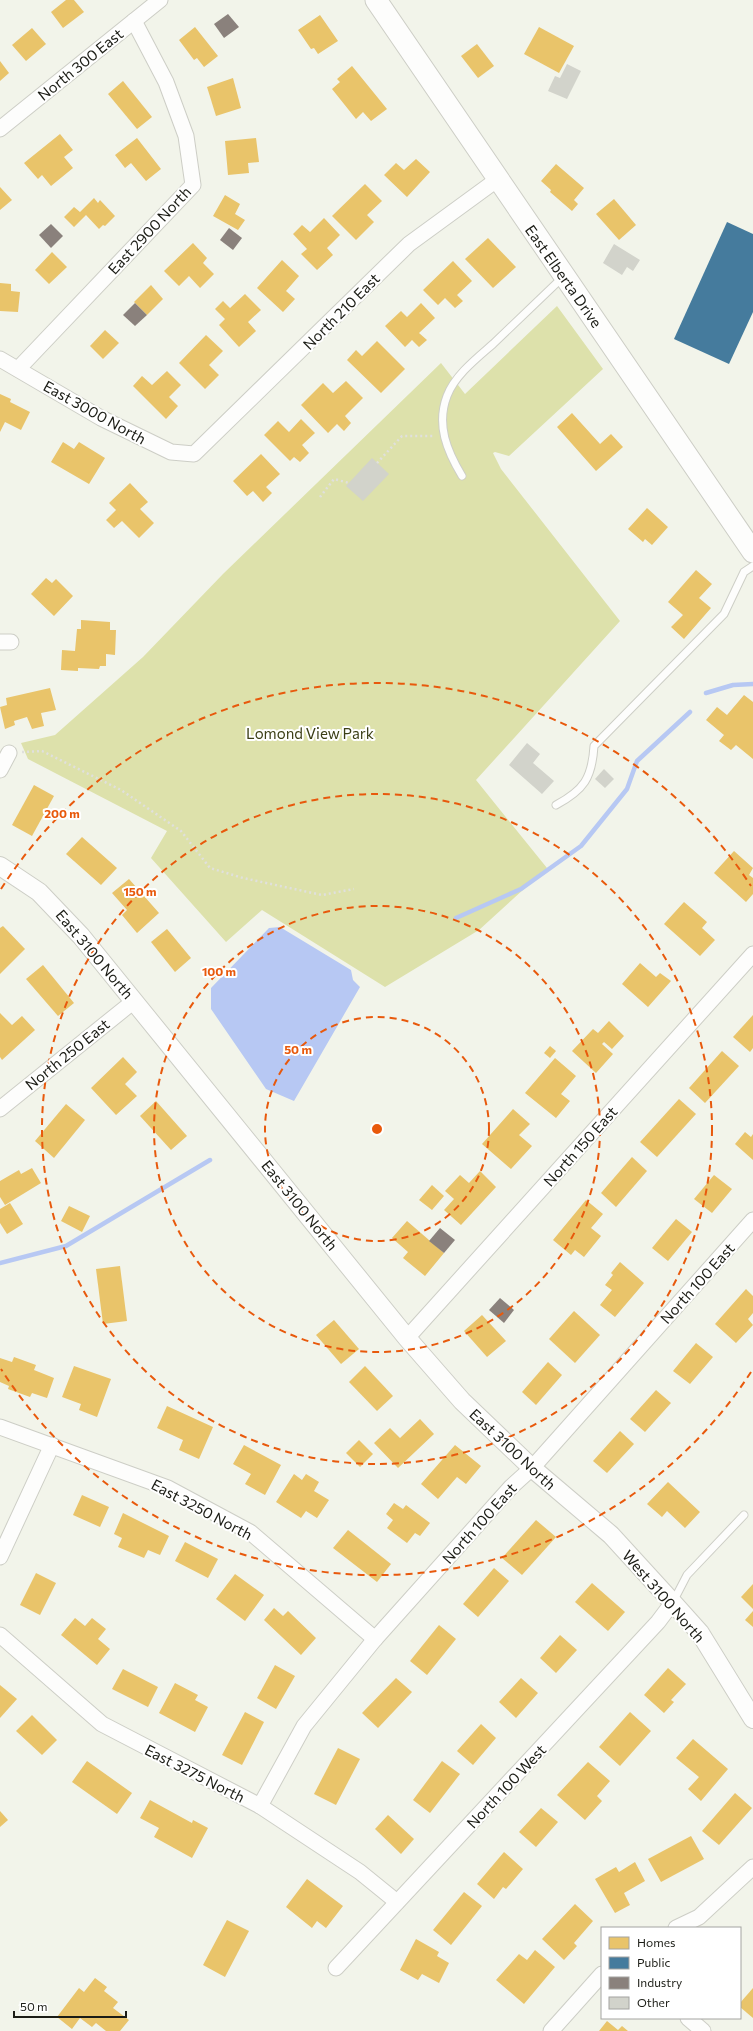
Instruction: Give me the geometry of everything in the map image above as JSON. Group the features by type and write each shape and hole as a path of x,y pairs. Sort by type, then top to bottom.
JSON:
{"main road":[{"name":"East Elberta Drive","path":"376,0 753,552"}],"street":[{"name":"North 300 East","path":"0,129 160,0"},
{"name":"East 2900 North","path":"18,369 193,185 186,136 166,82 134,21"},
{"name":"North 210 East","path":"194,454 409,244 498,179"},
{"name":"East 3000 North","path":"0,359 101,418 171,452 194,454"},
{"path":"0,770 9,753"},
{"name":"East 3100 North","path":"0,866 26,882 52,904 134,1001 407,1338 462,1401 532,1468 611,1535"},
{"name":"North 150 East","path":"407,1338 753,954"},
{"name":"North 250 East","path":"0,1109 134,1001"},
{"name":"North 100 East","path":"260,1806 304,1726 375,1639 511,1487 532,1468 753,1220"},
{"name":"East 3250 North","path":"0,1427 168,1488 250,1532 375,1639"},
{"path":"0,1557 52,1445"},
{"name":"West 3100 North","path":"611,1535 700,1633 753,1720"},
{"name":"North 100 West","path":"336,1968 658,1622 673,1602"},
{"name":"East 3275 North","path":"0,1635 102,1724 260,1806 360,1872 397,1902"},
{"path":"678,1927 699,1917 753,1867"},
{"path":"551,2031 601,1975"},
{"path":"689,2019 702,2031"}],"lane":[{"path":"462,476 450,457 443,436 442,423 447,395 461,374 564,276"},
{"path":"556,805 570,798 586,782 593,767 594,746 724,614 744,572 753,566"},
{"path":"673,1602 687,1575 744,1515"}],"path":[{"path":"377,463 402,436 443,436"},
{"path":"320,497 334,479 350,483"},
{"path":"9,753 42,751 121,790 181,831 210,868 243,878 322,895 354,889"}],"green space":[{"name":"Lomond View Park","path":"557,306 603,369 509,456 495,452 493,453 501,469 620,621 476,780 547,868 479,930 385,987 262,910 226,942 151,858 167,831 28,759 21,743 55,735 143,657 223,574 441,363 465,394"}],"water":[{"path":"280,927 351,970 353,980 360,987 294,1101 266,1089 211,1009 211,988 269,928"}],"building: Homes":[{"path":"66,0 74,0 84,12 63,28 51,12"},
{"path":"320,15 338,41 318,54 314,48 311,49 298,30"},
{"path":"195,27 218,56 204,67 197,58 194,60 179,40"},
{"path":"539,27 574,46 559,73 524,54"},
{"path":"32,28 46,44 26,61 12,45"},
{"path":"477,44 494,66 478,78 461,56"},
{"path":"0,61 9,73 0,81"},
{"path":"352,66 387,109 371,121 363,112 356,119 332,89 340,82 337,79"},
{"path":"233,78 241,108 216,116 207,87"},
{"path":"123,81 152,117 137,129 108,94"},
{"path":"60,134 73,150 64,157 73,168 51,186 42,175 38,179 24,163"},
{"path":"137,138 161,169 146,181 131,163 125,168 115,155"},
{"path":"256,138 259,162 248,163 249,173 228,175 225,141"},
{"path":"416,159 430,172 407,197 384,175 396,163 404,170"},
{"path":"556,164 584,188 574,200 578,204 572,211 550,192 551,190 541,181"},
{"path":"365,184 382,201 367,215 374,222 356,240 332,216"},
{"path":"0,187 12,200 0,210"},
{"path":"225,195 240,204 235,214 245,220 238,230 213,216"},
{"path":"94,198 98,203 100,200 115,216 105,226 103,225 99,229 86,215 74,227 64,217 74,207 80,212"},
{"path":"614,199 636,225 619,240 596,214"},
{"path":"324,218 340,235 327,248 333,255 317,270 301,254 307,249 293,234 302,225 310,232"},
{"path":"488,238 516,267 493,288 465,259"},
{"path":"193,243 207,258 203,263 214,274 200,288 189,276 179,286 164,271"},
{"path":"52,252 67,267 49,284 35,270"},
{"path":"282,260 299,276 286,291 295,299 283,312 257,288"},
{"path":"453,261 472,281 457,295 463,301 455,308 445,298 438,305 423,290"},
{"path":"0,283 11,284 11,291 20,292 18,312 0,311"},
{"path":"151,285 163,299 147,315 134,302"},
{"path":"245,294 261,310 248,322 256,331 239,347 219,325 225,319 215,309 223,301 230,308"},
{"path":"421,303 435,318 419,333 427,340 419,347 412,340 405,347 385,326 401,311 407,317"},
{"path":"105,330 119,343 103,359 90,346"},
{"path":"206,335 223,351 209,365 219,375 205,389 179,363"},
{"path":"377,341 405,369 381,393 347,360 356,350 362,356"},
{"path":"167,371 181,385 169,397 178,406 166,419 133,386 142,376 152,385"},
{"path":"346,381 363,398 345,416 351,423 344,431 337,424 328,433 301,405 323,383 333,393"},
{"path":"0,394 11,399 10,402 30,412 21,430 5,422 0,432"},
{"path":"572,413 600,444 611,434 623,447 596,471 557,427"},
{"path":"301,419 315,433 302,445 309,453 300,462 294,457 290,461 264,435 278,421 289,432"},
{"path":"63,442 74,449 79,442 105,458 89,484 51,462"},
{"path":"261,454 280,474 266,487 272,493 263,502 253,491 247,496 233,481"},
{"path":"130,483 148,502 140,509 154,523 139,538 122,521 114,528 106,520 116,510 109,503"},
{"path":"647,508 668,527 652,545 645,539 643,542 628,529"},
{"path":"696,570 712,584 699,598 711,608 684,639 671,627 683,615 668,602"},
{"path":"46,578 52,583 56,579 73,596 54,616 31,594"},
{"path":"81,620 110,622 110,630 116,630 115,655 106,654 106,666 100,666 99,669 78,668 78,671 61,670 62,650 75,651 77,629 81,629"},
{"path":"50,688 56,710 41,713 44,726 32,729 27,717 14,721 15,725 5,729 0,707 7,705 6,698"},
{"path":"744,695 753,702 753,759 736,745 731,750 719,741 724,735 706,720 717,707 727,715"},
{"path":"34,785 54,796 32,836 12,825"},
{"path":"82,837 117,868 101,885 66,854"},
{"path":"734,851 753,868 749,875 753,878 753,894 746,902 714,873"},
{"path":"129,879 159,913 137,933 122,915 127,910 112,893"},
{"path":"684,902 707,922 702,928 715,940 700,956 664,924"},
{"path":"3,926 25,949 0,974 0,928"},
{"path":"167,929 191,958 175,972 151,942"},
{"path":"640,963 656,977 660,973 671,981 648,1007 622,984"},
{"path":"43,965 74,1003 58,1016 26,979"},
{"path":"0,1013 12,1025 22,1016 35,1030 2,1060 0,1057"},
{"path":"753,1015 753,1048 750,1052 733,1037"},
{"path":"609,1021 624,1036 612,1049 604,1042 602,1044 613,1054 596,1073 572,1051 593,1029 598,1033"},
{"path":"550,1046 556,1051 550,1058 544,1053"},
{"path":"722,1051 739,1066 705,1103 689,1088"},
{"path":"123,1057 137,1072 125,1084 137,1096 116,1115 91,1088"},
{"path":"555,1058 576,1076 561,1094 570,1101 556,1118 525,1093"},
{"path":"679,1099 696,1114 657,1157 640,1142"},
{"path":"156,1101 187,1136 171,1150 140,1116"},
{"path":"66,1104 85,1120 54,1158 35,1141"},
{"path":"513,1109 530,1124 519,1135 532,1146 511,1169 482,1144"},
{"path":"745,1132 751,1137 753,1134 753,1160 735,1144"},
{"path":"632,1157 647,1171 616,1207 601,1193"},
{"path":"32,1168 41,1183 5,1205 0,1197 0,1181 19,1170 21,1174"},
{"path":"480,1171 496,1187 461,1225 444,1210 454,1199 445,1191 460,1175 469,1183"},
{"path":"714,1175 732,1189 712,1213 694,1199"},
{"path":"432,1185 444,1196 432,1210 419,1200"},
{"path":"586,1200 603,1214 591,1228 601,1236 584,1257 575,1250 571,1255 553,1240"},
{"path":"10,1203 23,1224 7,1234 0,1223 0,1209"},
{"path":"69,1206 90,1216 82,1232 61,1221"},
{"path":"676,1219 692,1232 668,1261 652,1248"},
{"path":"407,1221 444,1253 425,1276 403,1258 408,1252 392,1238"},
{"path":"620,1262 644,1283 615,1317 600,1305 612,1290 605,1285 613,1275 611,1273"},
{"path":"120,1266 127,1321 103,1324 96,1269"},
{"path":"746,1289 753,1296 753,1313 748,1319 753,1325 736,1343 715,1324"},
{"path":"574,1311 600,1335 575,1363 549,1339"},
{"path":"482,1315 506,1341 487,1357 464,1331"},
{"path":"334,1320 359,1349 341,1364 316,1335"},
{"path":"696,1343 713,1357 690,1384 673,1371"},
{"path":"14,1357 36,1365 34,1370 54,1378 47,1398 32,1393 30,1397 8,1389 9,1386 0,1382 0,1358 12,1362"},
{"path":"548,1362 562,1375 536,1405 522,1392"},
{"path":"74,1366 111,1379 97,1417 79,1410 81,1404 62,1397"},
{"path":"365,1366 393,1396 377,1411 349,1382"},
{"path":"656,1390 671,1403 645,1432 630,1419"},
{"path":"167,1406 213,1427 199,1459 179,1450 183,1440 157,1428"},
{"path":"420,1419 434,1434 398,1468 374,1443 390,1428 400,1438"},
{"path":"620,1431 634,1444 607,1473 593,1461"},
{"path":"359,1440 373,1454 360,1467 346,1453"},
{"path":"244,1445 281,1465 265,1495 245,1484 251,1474 233,1464"},
{"path":"455,1445 481,1466 466,1484 457,1477 438,1499 421,1484"},
{"path":"294,1474 302,1480 306,1474 319,1482 314,1491 329,1500 317,1518 306,1511 301,1518 276,1502"},
{"path":"668,1482 700,1512 685,1528 667,1511 662,1517 647,1504"},
{"path":"82,1495 109,1507 100,1527 73,1515"},
{"path":"394,1503 403,1509 406,1505 430,1523 420,1536 415,1533 407,1543 387,1528 393,1520 386,1514"},
{"path":"123,1513 169,1536 160,1555 148,1550 144,1558 118,1547 122,1538 114,1534"},
{"path":"536,1520 556,1537 522,1575 502,1558"},
{"path":"348,1530 391,1564 377,1582 333,1548"},
{"path":"185,1542 218,1559 208,1578 175,1561"},
{"path":"494,1568 509,1581 478,1617 463,1604"},
{"path":"36,1573 56,1583 40,1615 20,1605"},
{"path":"235,1574 264,1595 245,1621 216,1599"},
{"path":"592,1583 625,1612 608,1631 575,1602"},
{"path":"753,1584 753,1609 741,1597"},
{"path":"274,1608 283,1616 288,1611 316,1638 301,1655 264,1620"},
{"path":"753,1611 753,1627 745,1620"},
{"path":"75,1618 85,1626 92,1618 106,1629 98,1639 110,1649 97,1665 61,1635"},
{"path":"439,1625 456,1639 427,1675 410,1661"},
{"path":"560,1635 577,1650 556,1673 540,1658"},
{"path":"275,1665 295,1676 276,1709 257,1698"},
{"path":"668,1668 686,1684 671,1700 674,1702 664,1713 644,1695"},
{"path":"123,1669 158,1687 148,1707 112,1689"},
{"path":"396,1678 412,1692 378,1728 362,1713"},
{"path":"521,1678 538,1693 516,1718 499,1702"},
{"path":"175,1683 198,1695 195,1700 208,1707 195,1732 159,1713"},
{"path":"0,1685 17,1699 0,1718"},
{"path":"245,1712 264,1722 242,1765 222,1755"},
{"path":"630,1712 651,1731 620,1766 599,1747"},
{"path":"32,1715 57,1740 42,1755 16,1731"},
{"path":"481,1724 496,1738 473,1765 457,1751"},
{"path":"693,1739 728,1769 701,1801 688,1789 699,1777 676,1758"},
{"path":"338,1748 360,1759 336,1805 314,1794"},
{"path":"87,1761 132,1793 117,1814 72,1782"},
{"path":"442,1761 460,1774 430,1813 413,1800"},
{"path":"588,1762 610,1781 597,1796 602,1801 585,1820 557,1795"},
{"path":"735,1793 752,1808 719,1845 702,1831"},
{"path":"150,1800 192,1823 193,1820 208,1828 192,1858 154,1837 159,1828 140,1818"},
{"path":"541,1808 558,1822 536,1847 519,1832"},
{"path":"0,1811 8,1820 0,1827"},
{"path":"388,1815 414,1839 401,1854 375,1829"},
{"path":"691,1836 704,1859 661,1882 648,1859"},
{"path":"504,1852 523,1869 506,1889 503,1887 494,1899 477,1884"},
{"path":"635,1862 645,1881 624,1893 630,1905 615,1913 595,1879 616,1867 619,1872"},
{"path":"307,1879 343,1906 326,1928 317,1921 312,1928 286,1907"},
{"path":"464,1892 482,1906 451,1945 433,1930"},
{"path":"575,1904 593,1921 574,1943 577,1946 564,1960 542,1939"},
{"path":"227,1920 249,1931 225,1977 203,1965"},
{"path":"416,1939 439,1952 437,1956 449,1963 439,1983 422,1974 418,1980 400,1970"},
{"path":"535,1950 555,1967 524,2004 496,1980 519,1954 527,1960"},
{"path":"95,1978 107,1987 104,1991 118,2002 113,2008 129,2020 120,2031 106,2031 96,2023 92,2027 80,2018 72,2029 57,2017 79,1988 84,1992"},
{"path":"753,1988 753,2018 741,2008 741,2002"},
{"path":"607,2021 618,2030 622,2026 628,2031 599,2031"}],"building: Public":[{"path":"727,222 753,234 753,312 729,364 674,339"}],"building: Industry":[{"path":"228,14 239,27 224,38 214,24"},
{"path":"51,224 63,236 51,248 39,235"},
{"path":"229,228 242,238 233,250 220,240"},
{"path":"135,303 147,315 135,326 123,315"},
{"path":"440,1228 455,1240 444,1253 429,1241"},
{"path":"500,1298 514,1310 504,1323 489,1310"}],"building: Other":[{"path":"567,64 581,71 567,99 548,91 555,76 560,78"},
{"path":"614,244 640,260 633,271 627,267 622,275 603,263"},
{"path":"372,458 389,474 363,501 346,486"},
{"path":"527,743 540,754 533,763 554,781 542,794 509,765"},
{"path":"604,769 614,779 605,788 595,779"}],"waterway":[{"path":"706,693 733,685 753,684"},
{"path":"456,918 521,889 581,846 627,789 637,761 690,712"},
{"path":"0,1263 66,1246 210,1160"}]}
